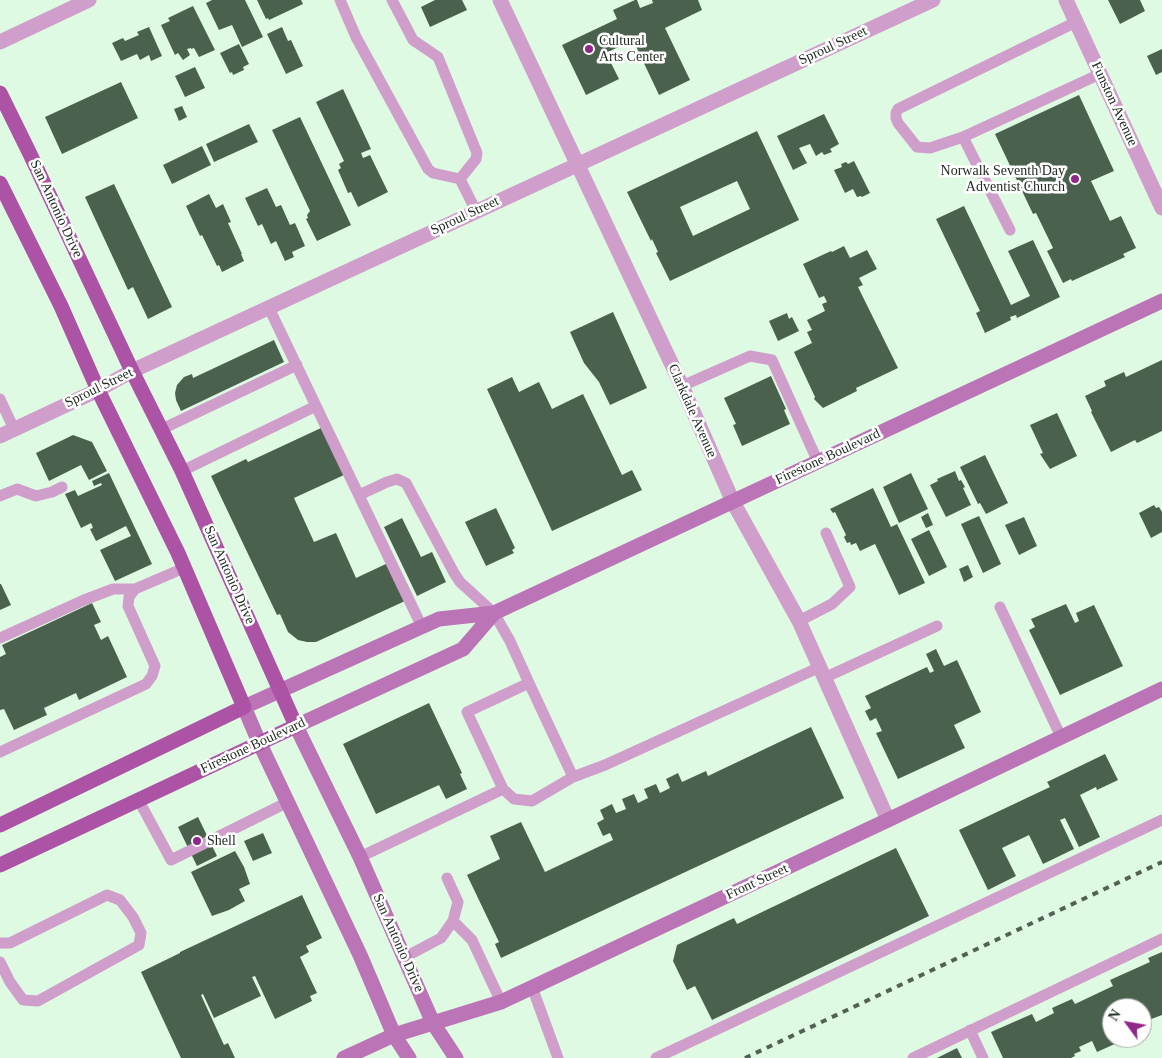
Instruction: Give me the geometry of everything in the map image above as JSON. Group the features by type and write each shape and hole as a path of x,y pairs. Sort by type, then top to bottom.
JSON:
{"main road":[{"name":"San Antonio Drive","path":"0,93 132,372 182,471 282,690 296,726"},
{"path":"0,183 61,306 98,390 178,553 244,707"},
{"name":"Firestone Boulevard","path":"0,825 244,707"},
{"name":"Firestone Boulevard","path":"0,865 296,726"}],"street":[{"path":"0,42 89,0"},
{"name":"Clarkdale Avenue","path":"500,0 682,386 733,502 799,621 888,820"},
{"name":"Sproul Street","path":"0,436 476,211 577,166 932,0"},
{"name":"Funston Avenue","path":"1066,0 1162,208"},
{"name":"Firestone Boulevard","path":"244,707 439,619 494,613 1162,301"},
{"name":"Firestone Boulevard","path":"296,726 463,649 494,613"},
{"name":"Front Street","path":"344,1058 394,1034 501,1002 1162,689"},
{"path":"244,707 360,955 394,1034 409,1058"},
{"name":"San Antonio Drive","path":"296,726 360,857 433,1023 456,1058"}],"lane":[{"path":"340,0 356,37 428,169 434,173 460,179"},
{"path":"392,0 405,28 413,40 438,57 477,153 476,158 460,179"},
{"path":"1076,22 898,110 896,113 898,123 917,147 930,148 963,137 1100,74"},
{"path":"963,137 1010,230"},
{"path":"460,179 476,211"},
{"path":"269,308 422,627"},
{"path":"682,386 750,356 772,360 818,462"},
{"path":"162,429 297,365"},
{"path":"0,399 14,429"},
{"path":"182,471 316,406"},
{"path":"359,495 387,482 397,480 404,482 415,498 460,582 494,613 510,641 573,777"},
{"path":"0,496 17,489 36,496 62,487"},
{"path":"799,621 832,604 850,587 826,533"},
{"path":"0,638 113,589 134,589 184,568"},
{"path":"0,752 146,684 152,676 155,666 128,606 129,597 134,589"},
{"path":"1000,607 1061,737"},
{"path":"529,683 467,712 503,788 514,799 532,801 573,777 938,626"},
{"path":"360,857 503,788"},
{"path":"138,799 171,860 288,802"},
{"path":"656,1058 1162,820"},
{"path":"405,957 441,938 452,921 458,902 447,878"},
{"path":"0,943 10,943 107,895 120,900 133,917 141,933 139,945 38,1000 23,1000 10,982 0,962"},
{"path":"452,921 472,940 501,1002"},
{"path":"913,1058 1162,939"},
{"path":"532,987 558,1058"},
{"path":"970,1030 983,1058"}],"building":[{"path":"212,0 245,0 263,37 242,47 232,25 219,30 206,3"},
{"path":"257,0 301,0 303,4 269,20 268,18 266,19"},
{"path":"435,0 462,0 467,10 430,27 421,7"},
{"name":"Cultural Arts Center","path":"637,0 640,8 653,3 652,0 698,0 702,10 665,28 690,80 659,95 633,40 606,53 619,79 586,95 562,45 617,19 613,10"},
{"path":"1108,0 1140,0 1145,11 1120,24"},
{"path":"193,6 215,50 199,57 194,48 187,49 190,55 183,60 178,53 175,55 161,25 170,21 168,18"},
{"path":"149,27 162,56 151,61 149,55 140,60 137,54 121,61 112,43 123,38 125,41 139,35 137,32"},
{"path":"282,27 288,41 291,40 303,66 286,74 267,34"},
{"path":"239,44 249,64 243,67 244,70 233,75 232,72 230,73 220,53"},
{"path":"1162,49 1162,72 1156,75 1147,56"},
{"path":"195,67 205,88 185,97 175,76"},
{"path":"121,82 138,118 62,154 45,117"},
{"path":"343,89 371,149 361,153 363,158 370,155 388,192 358,207 351,192 348,193 338,170 341,168 339,164 344,161 316,102"},
{"path":"1079,95 1114,171 1091,181 1110,221 1121,216 1136,248 1123,254 1125,257 1072,281 1071,279 1063,283 1047,251 1053,248 1036,213 1033,214 995,134"},
{"path":"182,106 187,117 179,121 174,109"},
{"path":"824,114 839,144 830,149 832,152 824,155 822,152 816,156 810,144 799,148 807,163 793,170 777,136"},
{"path":"300,117 351,225 317,241 306,219 310,211 272,130"},
{"path":"249,124 258,142 214,162 206,144"},
{"path":"757,131 799,220 670,281 656,253 658,252 652,239 651,241 627,192","holes":["737,181 750,209 693,236 680,207"]},
{"path":"202,146 211,165 172,184 163,165"},
{"path":"854,161 870,193 862,197 857,197 853,189 845,193 834,170 842,167 841,164 846,162 848,164"},
{"path":"114,184 172,307 148,319 133,287 128,290 85,197"},
{"path":"267,188 276,207 281,205 290,225 295,223 305,246 292,252 294,257 285,261 276,241 271,244 262,224 258,226 245,198"},
{"path":"209,194 216,208 223,204 231,222 228,223 244,261 222,272 219,265 217,266 202,235 200,236 186,206"},
{"path":"964,206 1011,305 1030,296 1008,251 1033,240 1060,297 1017,318 1016,315 1010,317 1011,320 985,333 976,313 980,311 936,219"},
{"path":"844,246 850,258 867,250 877,269 859,278 863,285 858,287 898,368 856,388 857,391 823,408 814,399 815,397 794,352 812,343 807,332 812,330 807,320 825,311 822,304 827,302 824,296 819,298 803,264"},
{"path":"613,312 647,388 610,405 599,382 584,363 570,332"},
{"path":"787,313 789,319 792,317 799,331 778,341 769,321"},
{"path":"274,340 284,362 181,411 175,393 177,385 184,377 192,374 193,378"},
{"path":"1162,360 1162,431 1137,443 1135,440 1111,452 1085,396 1106,386 1104,381 1124,372 1126,377"},
{"path":"771,376 786,409 784,410 790,424 742,446 733,425 736,424 724,398"},
{"path":"512,377 519,392 539,382 552,409 583,394 622,475 632,470 642,490 552,531 487,389"},
{"path":"1057,413 1077,456 1050,469 1040,454 1043,453 1030,425"},
{"path":"321,428 344,475 294,498 314,542 336,533 356,578 388,563 405,601 316,642 307,642 298,640 288,632 280,614 277,615 211,476 246,459 248,462"},
{"path":"73,435 92,442 107,471 89,480 81,465 49,481 36,453"},
{"path":"985,455 1008,503 986,514 980,503 978,504 960,467"},
{"path":"955,471 959,481 961,480 965,487 963,488 971,505 946,517 930,485 938,481 937,479"},
{"path":"109,473 152,564 115,581 100,550 131,536 126,526 96,541 90,529 93,528 91,523 81,528 65,494 75,490 78,496 102,485 101,483 94,486 92,481"},
{"path":"911,473 928,509 899,523 883,487"},
{"path":"873,488 891,527 897,524 925,583 899,595 875,544 860,551 856,543 851,545 850,542 847,543 844,537 846,535 835,512 833,513 830,509"},
{"path":"1154,505 1156,508 1159,507 1162,512 1162,532 1151,538 1139,513"},
{"path":"496,508 515,548 512,550 514,553 486,566 465,522"},
{"path":"928,513 933,525 926,528 921,517"},
{"path":"979,516 1001,564 983,573 961,524"},
{"path":"1024,517 1037,546 1019,555 1005,525"},
{"path":"402,518 421,557 432,552 446,582 417,596 384,527"},
{"path":"929,530 947,567 929,576 911,539"},
{"path":"968,565 973,577 964,582 959,569"},
{"path":"0,584 11,605 0,610"},
{"path":"92,603 101,622 94,625 101,640 108,636 127,677 79,700 76,693 44,708 47,715 14,730 4,709 0,710 0,657 6,654 2,645"},
{"path":"1066,604 1075,623 1079,621 1076,613 1094,605 1123,666 1060,695 1029,630 1035,627 1031,619"},
{"path":"936,649 944,666 957,660 981,712 954,725 965,748 898,779 876,733 882,731 876,718 870,721 865,711 871,708 865,696 927,667 930,673 934,671 926,654"},
{"path":"429,703 462,773 460,774 467,789 446,799 439,785 376,814 343,744"},
{"path":"811,727 844,798 501,958 495,944 499,942 467,875 500,859 490,836 521,822 545,872 613,840 610,833 603,836 597,823 604,819 600,810 612,804 616,813 626,809 622,799 634,794 638,803 648,798 644,789 656,784 660,793 670,788 666,779 678,773 682,782 706,771 708,776"},
{"path":"1105,754 1118,780 1097,790 1096,787 1080,795 1100,837 1079,847 1065,818 1060,820 1074,849 1043,864 1029,835 1002,848 1016,876 988,890 959,830 1050,787 1047,782"},
{"name":"Shell","path":"198,817 217,856 197,866 178,827"},
{"path":"263,833 272,853 253,861 244,841"},
{"path":"896,848 929,916 712,1020 695,986 687,990 673,961 677,945 734,918 737,924"},
{"path":"235,851 244,867 250,884 239,889 245,901 229,910 212,916 191,872"},
{"path":"302,895 322,938 306,946 309,952 300,957 317,993 310,996 312,1001 275,1019 255,976 252,977 261,996 214,1018 203,994 201,995 224,1045 228,1043 235,1058 181,1058 141,972"},
{"path":"1162,952 1162,1015 1152,1019 1152,998 1102,998 1102,1048 1106,1048 1097,1052 1092,1041 1079,1047 1081,1051 1074,1054 1075,1056 1071,1058 1003,1058 991,1032 1032,1014 1036,1022 1054,1013 1052,1008 1072,999 1075,1004 1113,986 1110,980 1150,962 1148,958"},
{"path":"957,1048 962,1058 937,1058"}],"railway":[{"path":"745,1058 1162,862"}],"place":[{"name":"Cultural Arts Center","path":"589,49"},
{"name":"Norwalk Seventh Day Adventist Church","path":"1075,179"},
{"name":"Shell","path":"197,841"}]}
